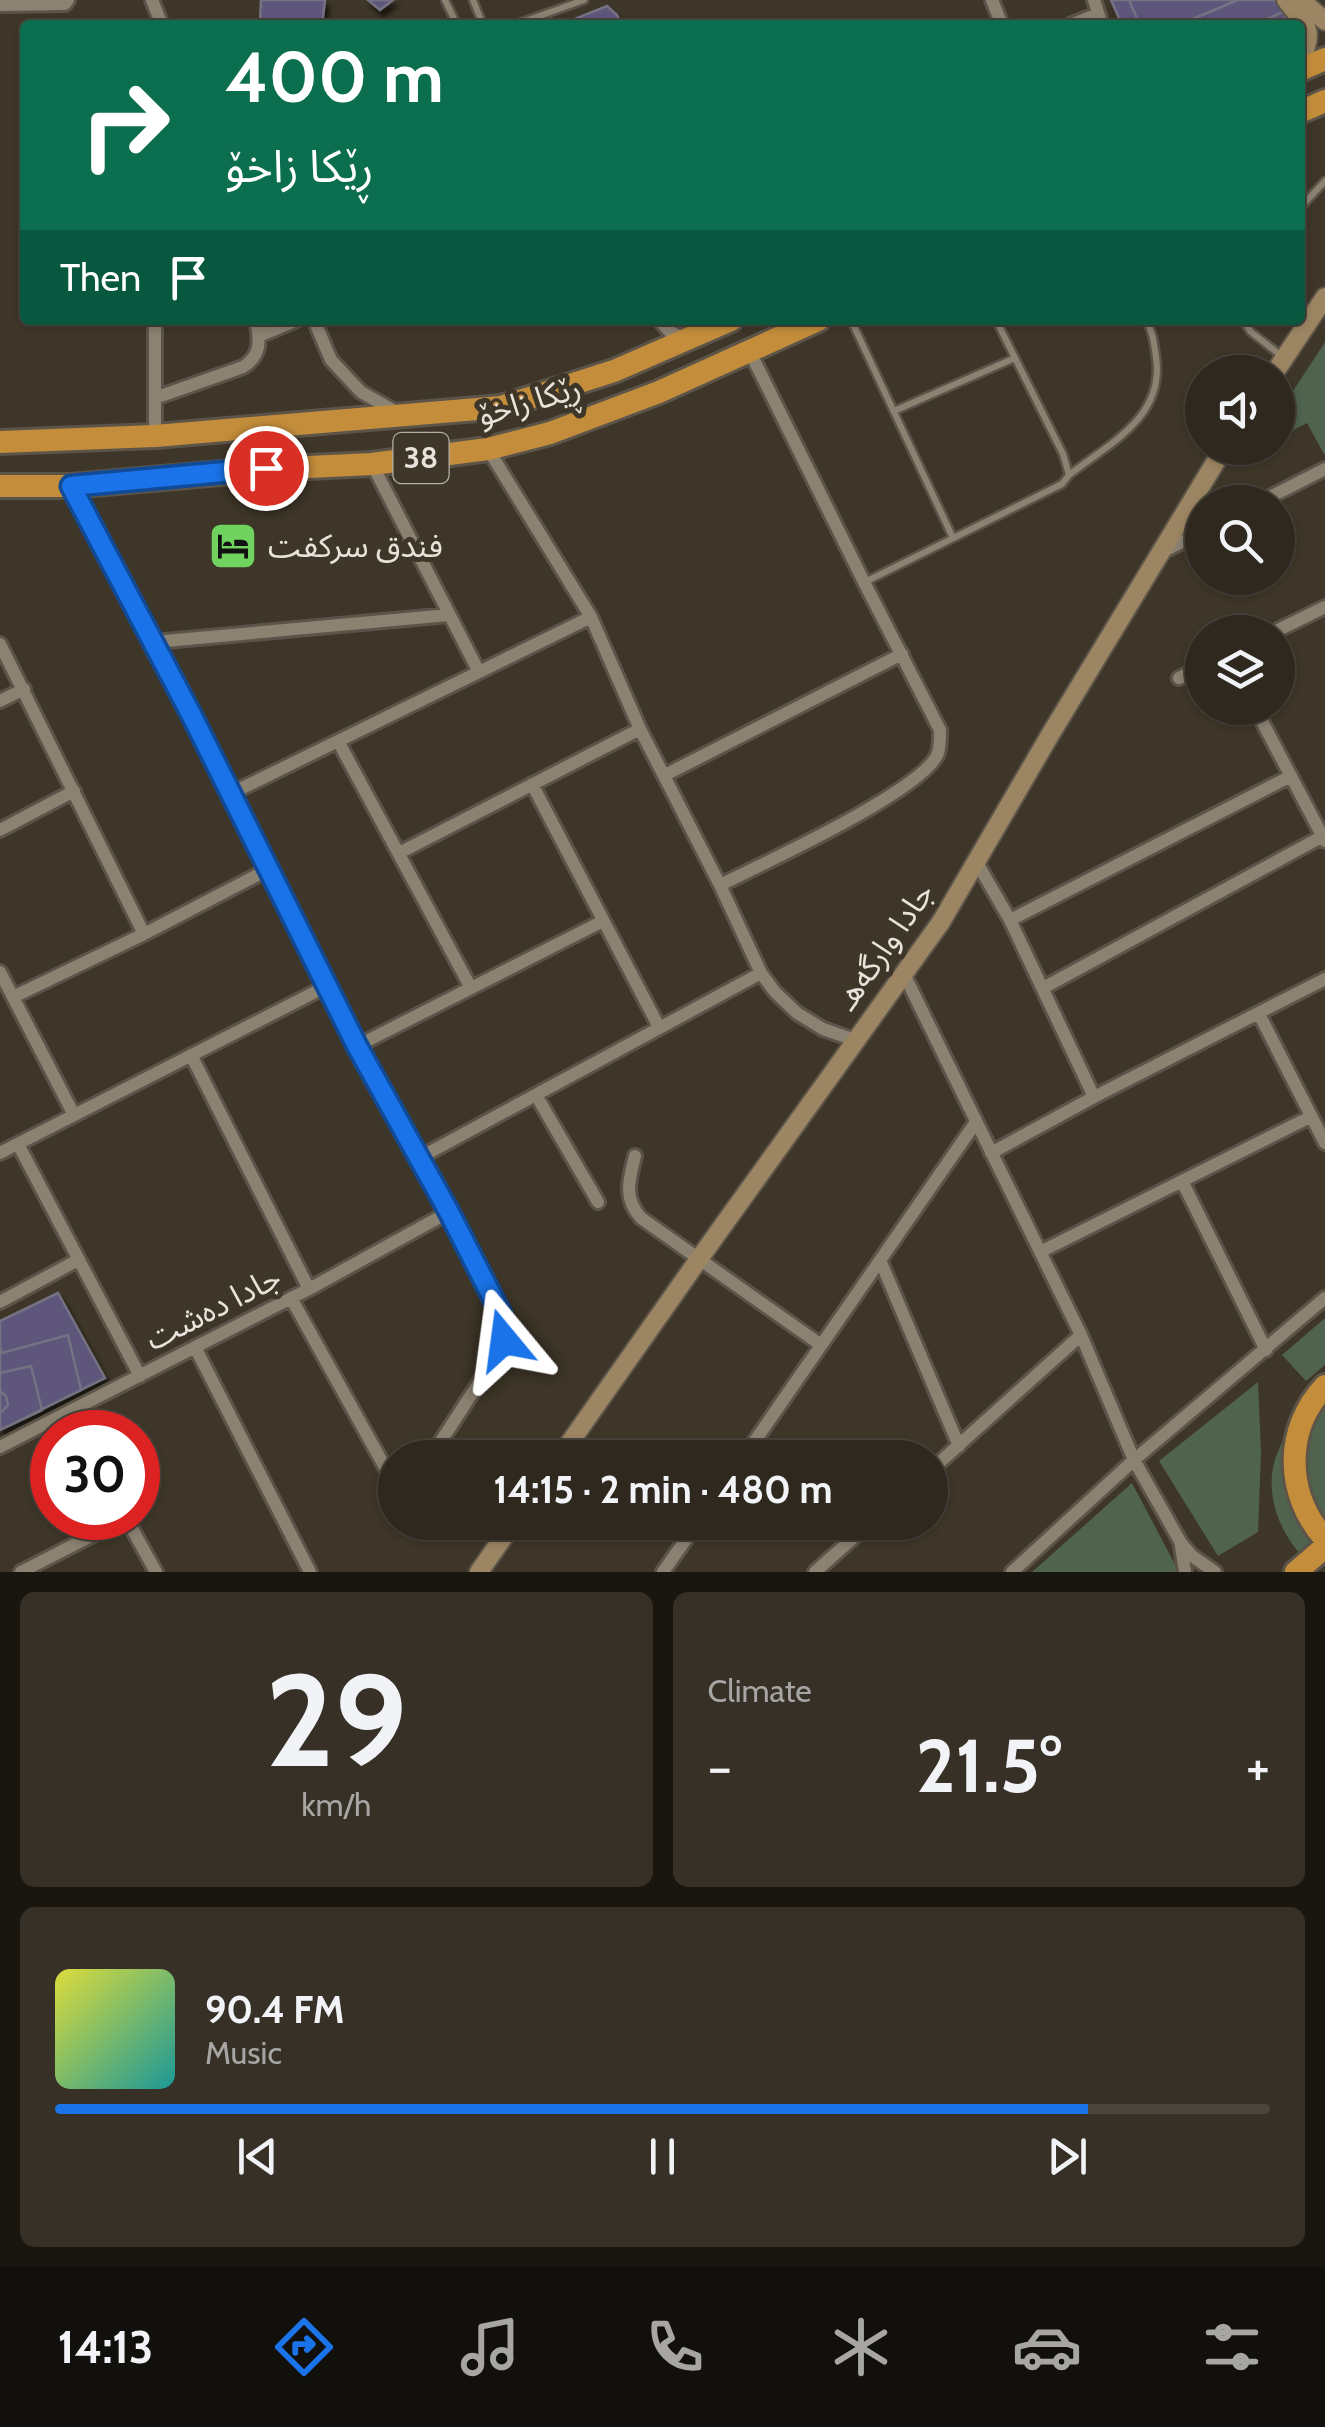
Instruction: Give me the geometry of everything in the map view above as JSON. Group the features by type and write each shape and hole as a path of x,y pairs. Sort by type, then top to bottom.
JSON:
{"highway":[{"name":"ڕێکا زاخۆ","path":"0,442 155,436 501,407 614,371 719,325"},
{"name":"ڕێکا زاخۆ","path":"0,486 71,486 266,468 372,464 488,449 550,433 659,392 806,325"},
{"path":"1325,1386 1302,1418 1294,1456 1301,1501 1325,1539"},
{"path":"1296,1572 1325,1547"}],"street":[{"path":"0,5 65,4 68,0"},
{"path":"1286,0 1303,20"},
{"path":"1301,0 1325,20"},
{"path":"1286,355 1325,297"},
{"path":"155,325 155,436"},
{"path":"155,398 251,362 260,345 257,325"},
{"path":"259,336 285,325"},
{"path":"316,325 331,360 361,392 403,416"},
{"path":"652,355 659,325"},
{"path":"662,325 668,332 687,339"},
{"path":"720,885 906,787 938,754 940,730 749,350"},
{"path":"488,449 591,617 640,728 761,973 797,1013 823,1029 855,1040"},
{"path":"372,464 479,672"},
{"name":"جادا وارگه‌هـ","path":"572,1440 940,922 1214,465"},
{"path":"1293,485 1325,469"},
{"path":"71,486 357,1046 501,1314 505,1332 501,1349 442,1440"},
{"path":"1160,553 1185,540"},
{"path":"1295,622 1325,607"},
{"path":"154,642 449,615"},
{"path":"230,794 591,617"},
{"path":"0,644 144,934"},
{"path":"664,775 902,654"},
{"path":"1179,678 1185,675"},
{"path":"0,702 24,690"},
{"path":"1044,988 1324,837 1264,725"},
{"path":"399,853 640,728"},
{"path":"338,741 472,988"},
{"path":"1010,920 1291,776"},
{"path":"532,784 659,1028"},
{"path":"0,830 74,792"},
{"path":"976,861 1010,920 1094,1097"},
{"path":"13,997 268,869"},
{"path":"357,1046 603,921"},
{"path":"0,972 74,1116"},
{"path":"903,972 1081,1335 1134,1460 1180,1543 1214,1572"},
{"path":"419,1158 761,973"},
{"path":"991,1152 1325,979"},
{"path":"0,1154 327,986"},
{"path":"1259,1014 1325,1143"},
{"path":"191,1055 309,1289"},
{"path":"536,1095 598,1202"},
{"path":"1040,1252 1310,1117"},
{"path":"756,1440 976,1122"},
{"path":"18,1144 140,1376"},
{"path":"635,1156 628,1186 635,1212 822,1345"},
{"path":"1182,1181 1266,1350"},
{"name":"جادا دەشت","path":"0,1448 309,1289 449,1212"},
{"path":"0,1302 78,1260"},
{"path":"880,1260 959,1446"},
{"path":"291,1298 378,1456"},
{"path":"1012,1572 1134,1460 1325,1298"},
{"path":"948,1456 1081,1335"},
{"path":"195,1347 310,1572"},
{"path":"26,1571 84,1540"},
{"path":"138,1540 156,1572"},
{"path":"483,1570 502,1540"},
{"path":"663,1572 685,1540"},
{"path":"815,1572 851,1540"},
{"path":"1180,1543 1185,1572"}],"lane":[{"path":"542,20 584,0"},
{"path":"1305,203 1325,181"},
{"path":"853,325 953,538"},
{"path":"998,325 1069,475"},
{"path":"864,582 1062,484 1135,425 1152,402 1159,375 1149,325"},
{"path":"1246,325 1271,355"},
{"path":"894,411 1015,358"}],"green space":[{"path":"1325,342 1325,454 1307,423 1295,429 1295,388"},
{"path":"1325,1318 1325,1365 1306,1381 1282,1355"},
{"path":"1258,1382 1258,1532 1218,1556 1159,1461"},
{"path":"1325,1397 1325,1547 1308,1562 1281,1524 1272,1495 1272,1479 1287,1434"},
{"path":"1132,1483 1179,1572 1032,1572"}],"building":[{"path":"261,0 325,0 323,20 260,20"},
{"path":"368,0 393,0 380,10"},
{"path":"1111,0 1278,0 1287,20 1120,20"},
{"path":"1129,0 1238,0 1190,20 1138,20"},
{"path":"1238,0 1278,0 1283,12 1265,20 1190,20"},
{"path":"607,6 620,20 572,20"},
{"path":"58,1293 105,1378 40,1410 30,1410 30,1415 0,1430 0,1321"},
{"path":"68,1335 81,1390 40,1410 30,1410 30,1415 0,1430 0,1347 2,1353"},
{"path":"31,1366 42,1410 30,1410 30,1416 0,1430 0,1373"},
{"path":"0,1391 8,1405 0,1414"}],"place":[{"name":"فندق سركفت","path":"233,546"}],"route":[{"path":"266,468 71,486 193,718 357,1046 501,1314 504,1340"}]}
